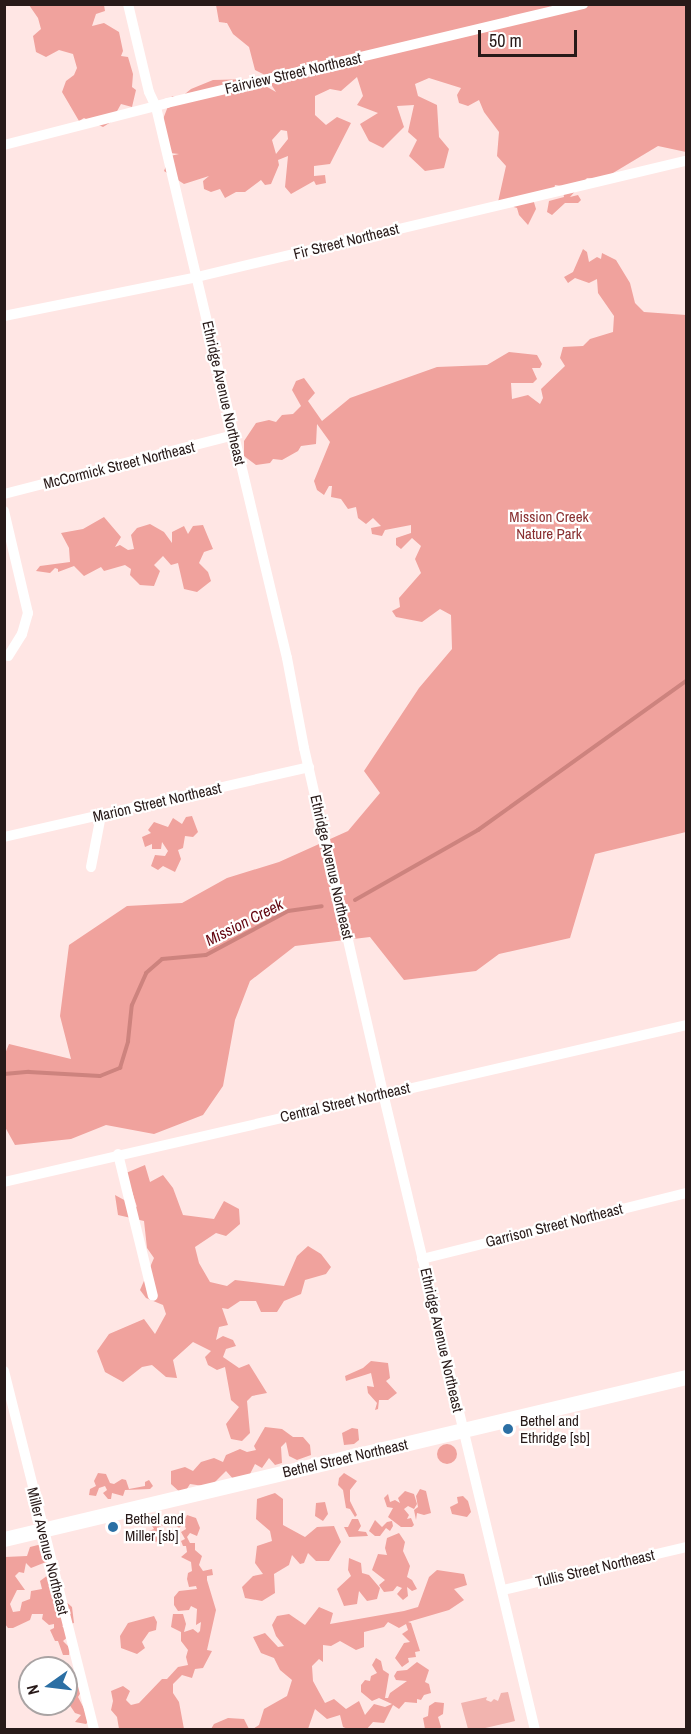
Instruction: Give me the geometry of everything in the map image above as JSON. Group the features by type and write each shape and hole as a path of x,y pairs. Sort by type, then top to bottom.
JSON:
{"street":[{"name":"Ethridge Avenue Northeast","path":"128,4 149,92 156,107 197,277 289,667 309,767 383,1093 536,1730"},
{"name":"Fairview Street Northeast","path":"4,145 583,4"},
{"name":"Fir Street Northeast","path":"4,316 197,277 685,160"},
{"name":"McCormick Street Northeast","path":"4,494 234,435"},
{"path":"4,511 28,613 22,634 8,656"},
{"name":"Marion Street Northeast","path":"4,837 309,767"},
{"path":"91,867 101,815"},
{"name":"Central Street Northeast","path":"4,1182 383,1093 687,1025"},
{"path":"118,1154 153,1296"},
{"name":"Garrison Street Northeast","path":"422,1259 687,1192"},
{"name":"Miller Avenue Northeast","path":"4,1371 94,1730"},
{"name":"Bethel Street Northeast","path":"4,1539 687,1377"},
{"name":"Tullis Street Northeast","path":"503,1590 687,1547"}],"shaded area":[{"path":"508,1692 515,1721 481,1729 468,1729 461,1703 487,1697 486,1700 491,1702 494,1699 498,1701 501,1693"}],"green space":[{"path":"29,5 104,5 105,11 96,14 92,26 104,23 119,32 123,51 121,56 128,57 133,74 132,87 136,90 132,107 121,104 111,122 103,127 84,118 79,121 62,92 66,81 74,75 77,68 73,54 59,50 46,57 36,52 33,36 41,29 38,18"},
{"path":"216,5 686,5 686,152 658,146 603,179 587,178 570,197 578,195 581,200 578,203 565,203 552,215 547,212 549,201 564,197 562,186 555,185 553,193 533,199 536,209 528,225 519,215 517,208 498,202 506,166 497,156 499,132 484,112 479,100 468,106 459,103 457,95 461,88 429,78 415,84 418,96 437,105 439,137 449,149 444,168 425,171 409,156 417,140 408,132 414,105 397,106 404,127 383,148 369,141 360,124 378,113 357,105 363,96 357,77 341,91 330,89 315,96 315,115 326,125 337,117 351,123 330,164 314,166 314,176 325,175 326,183 316,185 314,181 291,194 285,187 288,156 278,160 279,165 271,184 265,185 261,180 245,192 236,192 225,198 220,189 211,192 204,189 203,181 209,176 184,184 164,171 170,156 179,154 170,153 158,132 172,96 180,98 191,89 213,80 253,79 276,92 265,75 255,70 249,47 233,34 227,23 219,22","holes":["281,130 287,131 288,139 276,154 272,140"]},
{"name":"Mission Creek Nature Park","path":"583,249 587,252 589,262 597,257 601,259 602,253 616,260 630,283 635,303 644,312 686,315 686,832 595,854 570,938 499,954 476,971 404,980 370,937 295,946 250,981 235,1020 223,1086 203,1115 154,1134 106,1125 71,1139 15,1145 5,1127 4,1056 9,1044 71,1059 60,1016 69,945 127,906 182,903 227,878 279,862 348,831 380,793 364,771 419,688 452,649 451,615 440,609 422,622 396,617 392,611 400,607 399,598 421,573 415,559 421,546 412,538 401,549 396,545 396,538 411,533 411,525 385,530 382,536 372,534 371,528 381,526 373,518 366,524 358,518 356,507 348,509 341,499 331,497 332,486 329,486 324,495 317,490 314,481 330,442 317,424 316,444 301,446 298,451 282,460 273,459 270,463 256,465 244,456 244,441 256,423 269,420 276,422 282,415 293,414 301,406 292,390 296,381 304,378 315,393 308,401 322,421 350,398 437,367 487,365 509,352 537,355 542,364 540,368 532,368 537,379 533,383 511,383 512,399 528,395 540,404 543,398 541,389 565,366 560,358 563,347 583,346 590,339 613,332 614,316 598,293 597,279 589,283 575,278 568,283 564,277 573,272"},
{"path":"104,517 121,537 115,547 120,545 128,550 134,549 131,535 137,528 150,524 164,532 172,543 172,532 184,526 188,534 193,526 203,525 213,549 204,552 199,563 208,572 211,581 197,592 184,589 178,563 171,565 163,556 154,565 160,571 154,586 140,585 130,575 131,569 125,565 104,571 101,567 84,576 74,566 58,572 55,568 50,573 36,571 40,566 70,562 69,548 61,533 83,529"},
{"path":"192,816 198,832 193,837 185,836 183,848 178,850 181,859 175,872 163,866 158,870 151,866 155,855 165,856 168,851 162,842 161,849 152,849 152,844 145,847 142,837 151,833 148,830 154,822 168,827 173,818 182,824 186,817"},
{"path":"145,1165 150,1182 163,1175 173,1188 183,1215 214,1219 224,1201 239,1209 240,1224 226,1236 216,1233 195,1247 199,1263 210,1282 227,1286 235,1280 284,1286 297,1256 308,1246 321,1254 331,1267 326,1274 305,1280 301,1294 284,1301 277,1312 261,1312 256,1301 240,1301 228,1309 222,1308 228,1325 219,1327 216,1340 223,1336 233,1340 236,1346 226,1349 223,1357 239,1368 249,1364 267,1393 252,1396 247,1401 250,1433 242,1441 231,1439 226,1424 239,1407 231,1400 225,1367 217,1370 208,1365 205,1357 211,1351 193,1342 173,1360 177,1378 166,1377 152,1365 142,1367 123,1382 105,1372 97,1351 109,1334 144,1319 155,1334 166,1314 163,1305 146,1298 140,1290 154,1258 147,1248 144,1221 118,1215 115,1195 137,1207 126,1173"},
{"path":"371,1361 388,1363 390,1378 386,1381 397,1393 388,1400 379,1400 378,1409 375,1410 377,1403 368,1393 367,1386 374,1387 371,1373 346,1381 345,1376 363,1368"},
{"path":"265,1427 282,1429 293,1437 303,1437 310,1445 311,1455 297,1460 289,1456 286,1442 281,1447 282,1463 275,1465 269,1458 262,1468 255,1464 249,1476 235,1481 226,1471 210,1487 190,1484 183,1495 171,1484 171,1471 185,1467 193,1471 201,1462 214,1458 223,1462 226,1455 240,1449 247,1452 256,1450 254,1446"},
{"path":"352,1428 358,1429 359,1440 354,1444 344,1445 342,1433"},
{"path":"443,1444 451,1444 457,1450 457,1458 451,1464 443,1464 437,1458 437,1450"},
{"path":"98,1473 106,1474 110,1483 114,1484 122,1479 126,1480 129,1489 145,1486 145,1482 149,1480 153,1486 150,1489 125,1490 123,1496 112,1493 111,1499 103,1493 107,1490 105,1486 99,1488 96,1496 89,1495 90,1489 96,1486 94,1481"},
{"path":"344,1473 357,1481 350,1490 350,1501 357,1515 355,1517 350,1509 346,1508 343,1490 338,1485 339,1478"},
{"path":"420,1489 426,1491 431,1513 424,1515 417,1513 416,1520 414,1510 418,1507 416,1496"},
{"path":"405,1491 414,1494 417,1504 414,1509 408,1506 404,1509 409,1515 407,1519 411,1518 414,1525 412,1527 401,1527 388,1517 393,1508 387,1507 384,1498 388,1494 390,1502 395,1500 400,1503 398,1498"},
{"path":"275,1493 283,1499 283,1525 305,1537 317,1527 334,1526 341,1542 329,1561 316,1561 308,1553 304,1563 300,1564 292,1555 289,1565 274,1574 275,1593 262,1601 245,1598 242,1587 253,1576 263,1574 255,1563 257,1546 272,1541 270,1531 256,1519 257,1499"},
{"path":"463,1496 468,1501 471,1512 467,1517 452,1514 450,1507 458,1503 457,1497"},
{"path":"325,1502 328,1514 323,1521 315,1516 316,1503"},
{"path":"187,1515 196,1518 200,1528 197,1536 190,1533 187,1537 190,1543 195,1543 195,1550 202,1556 199,1565 203,1571 212,1569 213,1575 207,1576 207,1580 216,1610 207,1650 212,1651 203,1668 195,1669 192,1678 182,1675 173,1684 173,1693 179,1702 184,1729 119,1729 117,1717 111,1710 113,1701 111,1691 123,1686 130,1691 126,1700 131,1705 139,1703 162,1679 167,1679 178,1667 188,1665 186,1657 188,1650 181,1641 181,1632 171,1627 173,1614 183,1614 186,1624 184,1632 193,1629 198,1633 200,1631 201,1622 196,1625 197,1609 191,1606 189,1610 178,1611 174,1605 174,1597 179,1591 197,1589 196,1586 189,1587 187,1579 188,1573 192,1571 191,1562 181,1557 187,1552 186,1546 183,1546 181,1541 185,1539 181,1532 186,1529 184,1524 179,1528 174,1524 176,1519 181,1517 184,1521"},
{"path":"153,1519 163,1525 158,1528 159,1540 154,1543 150,1542 149,1531 154,1529 151,1524"},
{"path":"352,1519 358,1519 361,1526 358,1531 366,1532 368,1536 349,1537 344,1527 348,1527"},
{"path":"375,1520 382,1527 392,1521 393,1526 390,1531 386,1528 380,1536 375,1536 369,1531"},
{"path":"399,1533 405,1542 403,1551 410,1566 407,1577 412,1580 417,1589 412,1591 407,1587 408,1596 403,1600 397,1594 402,1588 397,1586 393,1591 384,1592 379,1585 385,1580 372,1570 378,1554 387,1555 385,1548 387,1538"},
{"path":"42,1544 46,1553 46,1562 31,1568 26,1563 24,1573 19,1572 15,1576 25,1590 17,1590 10,1604 13,1612 20,1611 22,1602 30,1599 31,1591 42,1589 40,1581 48,1575 60,1584 57,1594 72,1607 74,1623 62,1626 71,1634 63,1641 70,1648 69,1655 63,1655 58,1641 55,1641 50,1630 54,1628 54,1624 49,1625 42,1619 43,1614 32,1614 30,1620 13,1628 8,1628 5,1624 5,1557 27,1556 30,1547"},
{"path":"349,1558 361,1563 362,1573 369,1575 380,1588 377,1599 367,1601 359,1591 357,1604 344,1606 337,1589 351,1576 348,1570"},
{"path":"437,1570 464,1574 467,1585 454,1589 464,1600 449,1610 408,1622 411,1623 420,1651 415,1652 416,1657 408,1658 409,1662 402,1667 395,1658 404,1643 410,1642 402,1634 408,1630 406,1624 399,1628 388,1622 384,1627 364,1632 364,1647 356,1650 340,1641 331,1646 323,1645 323,1662 319,1659 312,1666 313,1681 325,1703 334,1699 346,1709 359,1701 365,1715 374,1704 385,1707 392,1704 379,1698 372,1701 361,1692 361,1685 365,1680 370,1681 371,1676 377,1673 372,1665 376,1658 381,1661 383,1670 389,1674 385,1698 388,1698 390,1693 407,1681 396,1680 394,1676 397,1671 407,1670 417,1662 429,1670 425,1682 429,1684 431,1693 424,1695 421,1700 417,1699 417,1703 405,1702 399,1709 393,1705 384,1723 373,1722 367,1729 348,1729 343,1727 340,1715 327,1719 315,1709 308,1729 253,1729 259,1725 264,1709 287,1696 292,1680 280,1670 274,1658 261,1653 253,1637 265,1633 278,1647 284,1646 276,1636 272,1625 277,1616 289,1614 305,1625 319,1607 333,1613 330,1624 418,1607 429,1577"},
{"path":"154,1616 157,1622 156,1630 149,1632 142,1642 145,1648 137,1654 121,1648 120,1636 128,1623"},
{"path":"78,1697 90,1720 86,1724 75,1722 81,1715 78,1714"},
{"path":"435,1702 444,1703 443,1714 438,1717 441,1727 440,1729 425,1729 423,1718 428,1716 429,1706"},
{"path":"228,1718 244,1719 249,1729 211,1729 214,1724"}],"waterway":[{"name":"Mission Creek","path":"355,900 478,830 686,681"},
{"name":"Mission Creek","path":"4,1074 29,1072 100,1076 120,1068 128,1041 132,1005 146,973 162,959 206,955 288,911 322,906"}],"place":[{"name":"Bethel and Ethridge [sb]","path":"508,1429"},
{"name":"Bethel and Miller [sb]","path":"113,1527"}]}
